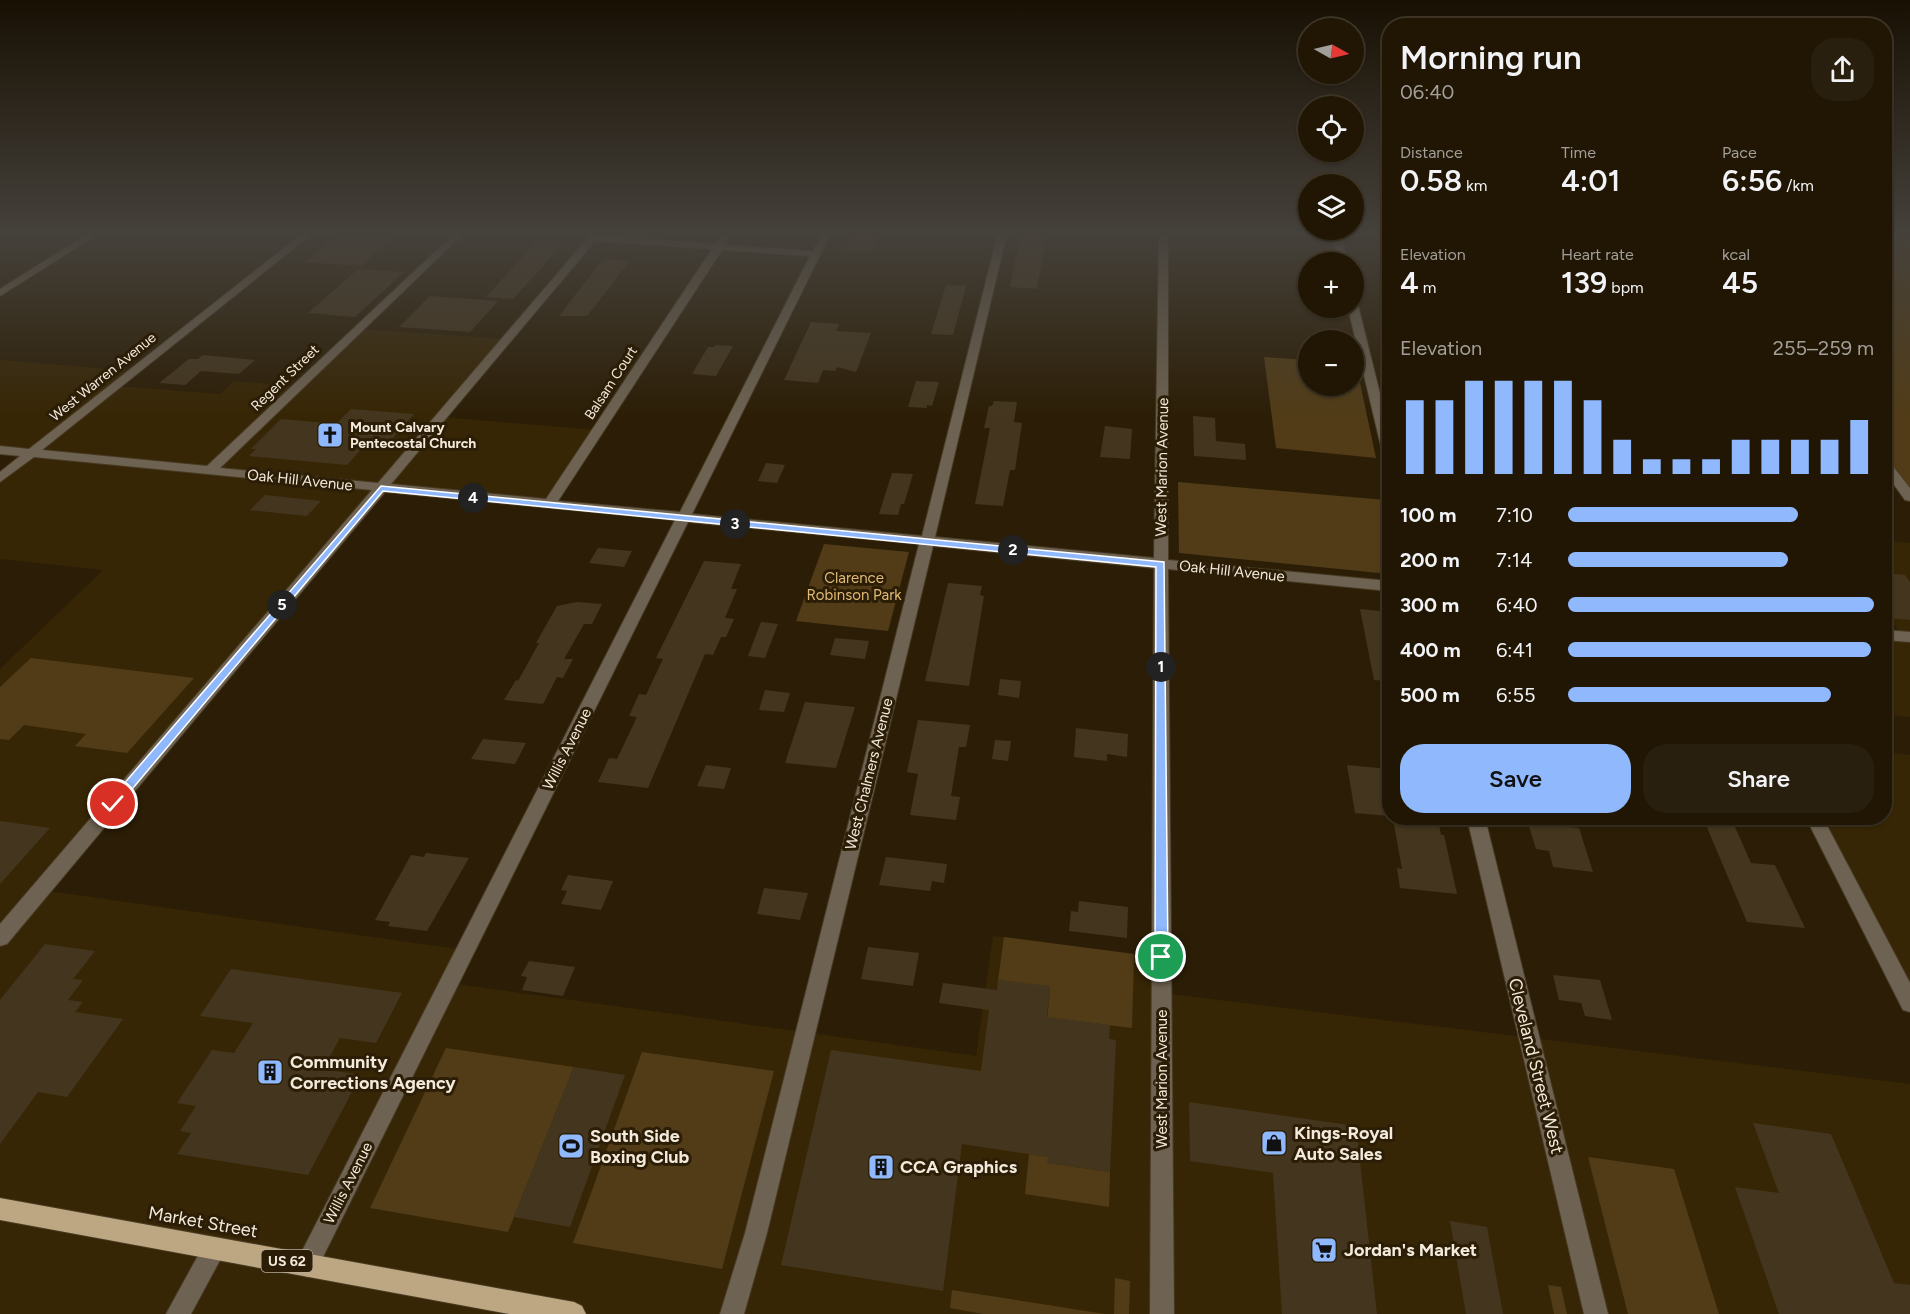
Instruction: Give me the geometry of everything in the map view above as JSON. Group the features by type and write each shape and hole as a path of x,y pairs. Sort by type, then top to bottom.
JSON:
{"main road":[{"name":"Market Street","path":"0,1209 574,1314"}],"street":[{"name":"West Warren Avenue","path":"0,477 231,294"},
{"name":"Regent Street","path":"209,471 395,294"},
{"path":"0,938 545,294"},
{"name":"Balsam Court","path":"549,505 688,294"},
{"name":"Willis Avenue","path":"307,1264 796,294"},
{"name":"West Chalmers Avenue","path":"732,1314 756,1233 988,294"},
{"name":"West Marion Avenue","path":"1162,1314 1161,564 1163,294"},
{"path":"1356,318 1382,426"},
{"name":"Oak Hill Avenue","path":"0,450 1382,585"},
{"path":"1892,473 1910,496"},
{"path":"1892,635 1910,637"},
{"name":"Cleveland Street West","path":"1478,825 1596,1314"},
{"path":"1819,825 1910,1003"},
{"path":"178,1314 214,1249"}],"shaded area":[{"path":"358,329 507,339 441,417 598,430 549,505 381,489 41,890 465,950 449,983 976,1056 993,936 1161,957 1162,993 1910,1084 1910,1314 0,1314 0,669 103,570 0,559 0,478 30,453 0,450 0,360 134,371 117,386 220,394 234,381 298,386"},
{"path":"1892,542 1910,543 1910,717 1892,715 1892,635 1902,636 1892,621"},
{"path":"1892,753 1910,755 1910,1003 1819,825 1892,825"}],"green space":[{"path":"1892,294 1910,294 1910,491 1892,472"},
{"path":"1264,357 1298,359 1298,396 1363,396 1376,458 1276,448"},
{"path":"1178,482 1382,500 1382,573 1179,553"},
{"name":"Clarence Robinson Park","path":"824,544 909,552 888,631 796,621"},
{"path":"31,658 194,678 127,753 75,746 86,734 24,725 9,740 0,739 0,687"},
{"path":"1004,937 1134,954 1132,1028 1060,1019 1045,1048 1050,987 998,980"},
{"path":"446,1048 574,1067 508,1232 370,1208"},
{"path":"642,1052 774,1071 722,1269 573,1243"},
{"path":"1029,1154 1048,1157 1048,1163 1110,1172 1109,1207 1025,1194"},
{"path":"1588,1157 1674,1169 1719,1314 1628,1314"},
{"path":"1115,1278 1130,1281 1129,1314 1114,1314"},
{"path":"1548,1285 1561,1287 1567,1314 1554,1314"},
{"path":"952,1290 1105,1314 983,1314 950,1308"}],"building":[{"path":"329,294 380,294 355,317 308,313"},
{"path":"488,294 517,294 513,299 486,297"},
{"path":"576,294 604,294 587,316 559,316"},
{"path":"943,294 964,294 953,335 931,334"},
{"path":"430,296 498,301 470,332 399,327"},
{"path":"811,322 839,324 836,331 871,333 856,372 837,367 835,371 823,370 818,383 784,380"},
{"path":"733,346 716,376 692,374 708,347"},
{"path":"203,355 255,360 239,374 201,371 185,385 159,383 189,359 198,359"},
{"path":"916,381 939,382 932,406 908,407"},
{"path":"994,401 1017,402 1014,422 1022,423 1015,470 1010,470 1003,506 975,504 990,428 984,428 989,406 992,406"},
{"name":"Mount Calvary Pentecostal Church","path":"351,409 414,414 384,448 364,446 347,465 249,456 256,449 251,449 281,419 336,424"},
{"path":"1193,416 1215,418 1216,441 1245,444 1246,460 1194,456"},
{"path":"1105,426 1132,429 1130,459 1100,457"},
{"path":"766,463 785,465 777,483 758,481"},
{"path":"892,473 913,474 904,504 901,504 898,515 879,514"},
{"path":"265,495 321,501 307,516 250,510"},
{"path":"598,548 632,551 624,567 589,563"},
{"path":"704,561 741,564 731,589 737,589 725,618 734,619 726,637 721,637 713,655 705,654 648,788 598,782 609,758 617,759 637,717 629,716 639,694 646,695 663,659 656,658"},
{"path":"1892,574 1905,575 1910,582 1910,620 1892,618"},
{"path":"948,583 982,586 980,595 984,596 969,686 925,681"},
{"path":"577,602 602,604 592,624 584,624 564,659 573,659 563,678 557,677 543,704 504,700 516,680 518,681 557,606"},
{"path":"1360,609 1382,611 1382,681 1374,680"},
{"path":"761,622 778,624 765,658 748,656"},
{"path":"835,638 869,641 865,659 830,655"},
{"path":"1000,679 1021,681 1019,698 998,695"},
{"path":"765,690 790,693 784,712 759,710"},
{"path":"805,702 855,707 836,768 785,763"},
{"path":"918,720 970,725 966,747 959,747 951,796 960,797 956,820 910,815 918,774 907,772"},
{"path":"1076,728 1128,734 1127,757 1107,754 1107,761 1074,757"},
{"path":"483,739 526,743 515,764 471,759"},
{"path":"995,740 1011,741 1008,761 992,759"},
{"path":"706,765 731,768 724,789 697,786"},
{"path":"1347,765 1382,768 1382,815 1355,813"},
{"path":"0,821 50,828 0,884"},
{"path":"1394,825 1439,825 1441,835 1444,835 1457,894 1400,888 1397,868 1402,869"},
{"path":"1529,825 1579,828 1593,872 1553,867 1549,851 1536,849"},
{"path":"1706,825 1734,825 1751,863 1775,865 1805,928 1747,922"},
{"path":"426,853 469,858 427,931 388,926 390,922 375,920 411,855 424,857"},
{"path":"886,857 947,864 944,883 932,881 930,891 879,885"},
{"path":"568,875 613,881 601,910 561,904 567,891 561,890"},
{"path":"764,888 808,893 800,920 757,914"},
{"path":"1079,901 1128,907 1127,938 1069,931 1071,911 1078,912"},
{"path":"45,944 95,951 73,979 83,980 68,1000 83,1002 75,1012 123,1019 67,1097 38,1092 0,1144 0,1000"},
{"path":"868,947 919,953 913,986 861,979"},
{"path":"529,961 575,967 563,996 522,990 527,977 521,976"},
{"name":"Community Corrections Agency","path":"231,969 402,993 376,1043 340,1038 323,1069 361,1075 308,1175 177,1154 191,1133 180,1131 196,1106 177,1103 212,1050 234,1053 253,1023 200,1016"},
{"path":"1553,975 1600,980 1612,1020 1585,1016 1581,1003 1559,1000"},
{"name":"CCA Graphics","path":"998,980 1050,986 1047,1017 1110,1025 1109,1039 1116,1040 1110,1172 1047,1163 1048,1157 962,1144 943,1291 781,1265 831,1050 981,1071 989,1010 939,1003 943,983 997,990"},
{"name":"South Side Boxing Club","path":"574,1067 625,1075 570,1227 514,1217"},
{"path":"1189,1102 1356,1126 1377,1314 1282,1314 1273,1173 1190,1161"},
{"path":"1753,1123 1831,1134 1894,1283 1910,1285 1910,1314 1779,1314 1735,1187 1779,1193"},
{"path":"1450,1221 1487,1227 1503,1314 1466,1314"}],"place":[{"name":"Mount Calvary Pentecostal Church","path":"330,435"},
{"name":"Community Corrections Agency","path":"270,1072"},
{"name":"Kings-Royal Auto Sales","path":"1274,1143"},
{"name":"South Side Boxing Club","path":"571,1146"},
{"name":"CCA Graphics","path":"881,1167"},
{"name":"Jordan's Market","path":"1324,1250"}],"route":[{"path":"113,804 381,488 1161,564 1161,957"}]}
